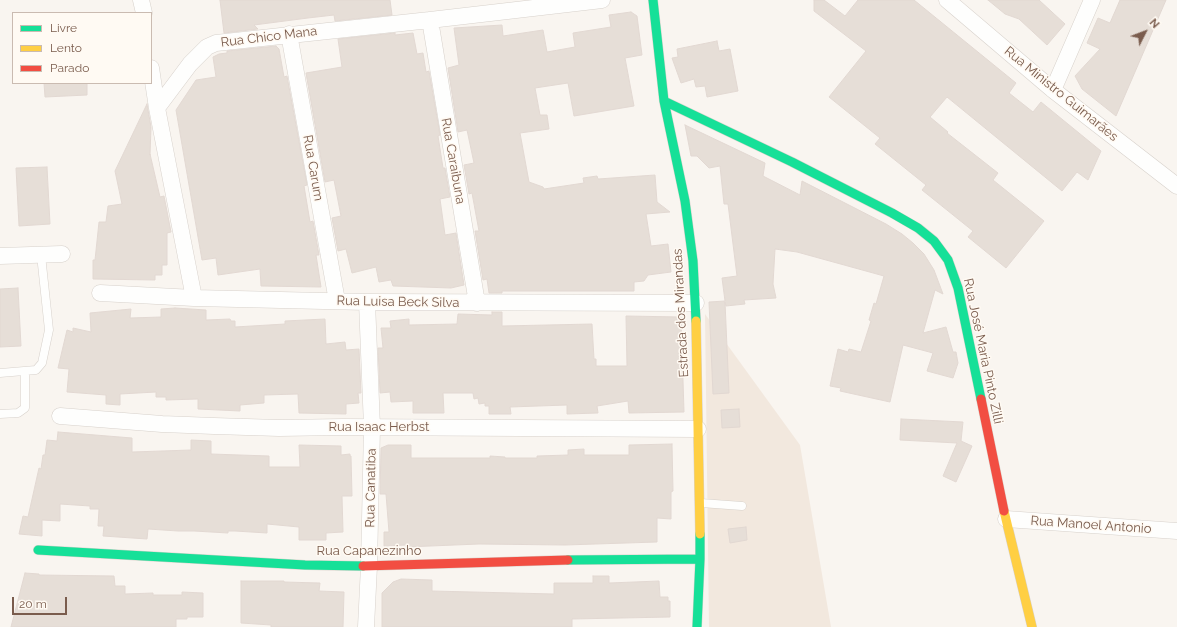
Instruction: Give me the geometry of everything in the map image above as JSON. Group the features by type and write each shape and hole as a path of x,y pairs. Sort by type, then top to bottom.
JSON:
{"street":[{"path":"141,0 144,12"},
{"name":"Rua Chico Mana","path":"157,108 190,64 207,47 216,43 602,0"},
{"name":"Estrada dos Mirandas","path":"653,0 664,101 685,201 693,260 696,303 700,559 696,627"},
{"path":"1054,90 1092,0"},
{"name":"Rua Ministro Guimarães","path":"949,1 1054,90 1177,186"},
{"name":"Rua Caraibuna","path":"430,20 477,302"},
{"name":"Rua Carum","path":"289,34 337,301"},
{"path":"152,75 157,108 194,298"},
{"name":"Rua José Maria Pinto Zilli","path":"664,101 792,162 886,210 918,228 934,241 948,260 958,288 1006,519 1032,627"},
{"path":"0,256 62,254"},
{"name":"Rua Luisa Beck Silva","path":"100,293 194,298 367,302 696,303"},
{"name":"Rua Canatiba","path":"366,627 372,427 367,302"},
{"name":"Rua Isaac Herbst","path":"60,416 214,426 279,428 372,427 698,429"},
{"name":"Rua Manoel Antonio","path":"1006,519 1177,531"},
{"name":"Rua Capanezinho","path":"38,550 305,565 369,566 539,560 700,559"}],"lane":[{"path":"0,373 36,370 42,363 49,330 41,255"},
{"path":"0,414 18,413 25,408 25,371"},
{"path":"699,503 742,506"}],"shaded area":[{"path":"705,314 800,445 831,627 709,627"}],"building":[{"path":"220,0 390,0 392,15 335,21 334,15 254,25 258,29 224,33"},
{"path":"814,0 824,0 845,16 858,0 914,0 1016,83 1009,93 1033,112 1041,102 1101,151 1088,180 1077,172 1062,191 947,97 930,117 948,132 947,133 998,173 993,180 1044,221 1006,268 968,237 973,231 922,190 926,185 875,144 880,138 829,97 866,51 814,11"},
{"path":"988,0 1039,0 1065,24 1047,45 1019,19 1005,14"},
{"path":"1120,0 1166,0 1116,116 1082,89 1075,76 1100,49 1087,43 1098,18 1110,23"},
{"path":"631,12 637,16 642,55 625,58 634,106 574,116 568,83 535,88 540,115 547,115 549,129 520,133 529,182 543,187 544,189 584,183 583,178 597,176 598,179 655,175 657,202 670,212 646,214 651,246 668,244 671,272 648,275 644,281 634,282 634,291 502,291 502,293 489,293 487,279 483,280 475,231 479,231 472,193 469,194 464,165 474,163 467,130 458,132 448,68 459,65 454,28 502,25 503,36 543,30 547,52 575,47 573,33 611,27 609,15"},
{"path":"395,33 395,35 413,33 417,54 423,53 426,72 429,71 440,135 438,136 443,168 445,168 450,197 440,199 445,235 456,233 464,285 451,288 393,286 391,280 379,282 376,267 352,273 346,249 338,251 332,218 341,216 334,180 325,182 306,73 342,67 338,39"},
{"path":"717,41 719,51 730,49 738,91 707,97 705,86 696,87 694,79 681,83 672,58 678,57 677,49"},
{"path":"276,46 279,49 284,77 287,76 307,185 304,186 310,222 313,221 319,255 316,255 321,287 261,286 260,269 218,275 216,258 202,260 176,110 196,80 216,77 213,57 219,54 227,53 227,51"},
{"path":"44,84 87,84 87,95 45,97"},
{"path":"147,104 151,127 150,154 160,197 164,196 171,232 167,233 167,265 162,265 162,275 155,275 155,280 93,279 93,260 95,260 99,222 106,222 108,206 122,204 115,171"},
{"path":"685,125 765,163 763,176 800,195 802,181 886,224 913,243 924,254 934,270 943,294 935,290 923,333 946,327 953,352 956,352 958,363 953,378 927,371 933,353 903,345 890,402 840,391 841,388 830,386 838,349 848,352 849,349 861,352 871,321 869,320 874,303 876,304 884,276 797,252 775,249 773,284 776,298 744,300 745,304 726,306 725,302 729,393 713,394 709,302 725,301 722,278 737,276 728,204 724,204 720,166 709,168 697,156 691,156"},
{"path":"47,167 50,224 19,226 16,168"},
{"path":"18,288 21,346 0,347 0,289"},
{"path":"175,308 206,310 206,320 230,319 231,321 235,321 235,327 285,324 285,321 325,319 326,344 345,342 346,350 359,349 361,393 358,393 359,403 346,404 346,414 299,413 298,394 264,395 264,403 240,405 240,411 198,409 198,399 166,400 166,397 156,397 156,392 120,394 120,405 106,404 106,395 67,392 69,369 58,368 67,330 73,332 73,328 91,332 90,313 131,309 130,318 161,317 161,309"},
{"path":"492,312 502,312 502,326 592,324 594,359 596,359 596,366 627,366 626,316 681,317 684,412 629,413 628,401 597,406 598,413 567,414 567,405 510,407 511,414 489,414 489,406 485,406 485,403 479,404 478,398 474,399 473,393 443,393 444,413 413,413 413,401 391,402 390,392 380,393 378,348 383,348 381,328 391,328 390,321 409,319 409,325 457,324 458,314 492,315"},
{"path":"739,409 740,427 722,428 721,410"},
{"path":"901,419 963,422 961,441 972,446 956,482 943,476 957,443 900,440"},
{"path":"58,432 132,438 132,452 191,450 191,440 211,441 211,454 269,456 269,467 300,467 299,445 341,446 341,455 350,454 351,456 352,496 342,496 343,532 326,533 326,540 299,540 299,527 267,524 267,533 228,531 228,533 148,529 147,539 103,536 104,526 98,526 99,509 90,509 90,506 60,504 60,521 42,520 42,536 19,534 23,516 28,517 39,468 41,469 43,455 45,455 47,440 57,441"},
{"path":"672,444 673,491 671,492 671,519 657,518 657,542 565,545 479,544 406,547 406,545 384,546 384,532 389,532 386,494 380,494 381,448 388,445 411,445 411,458 490,458 490,456 505,458 537,458 537,456 568,455 568,450 584,449 584,455 629,455 629,445"},
{"path":"746,527 747,540 730,543 728,529"},
{"path":"25,573 39,575 114,576 115,586 125,586 125,594 153,593 153,595 182,595 182,592 203,593 203,617 176,619 176,627 11,627"},
{"path":"593,576 609,576 609,583 659,581 660,597 668,597 668,601 670,601 670,617 572,619 572,627 382,627 382,593 393,582 401,579 432,580 432,591 554,594 554,583 593,583"},
{"path":"241,581 320,583 319,591 344,592 343,627 271,627 271,625 241,623"}],"traffic: fast":[{"path":"653,0 664,101 685,201 693,261 696,321"},
{"path":"664,101 792,162 892,213 918,228 934,241 948,260 958,288 981,399"},
{"path":"697,627 700,534"},
{"path":"38,550 305,565 363,566"},
{"path":"568,560 700,559"}],"traffic: slow":[{"path":"696,321 700,534"},
{"path":"1004,511 1032,627"}],"traffic: jam":[{"path":"981,399 1004,511"},
{"path":"363,566 568,560"}]}
